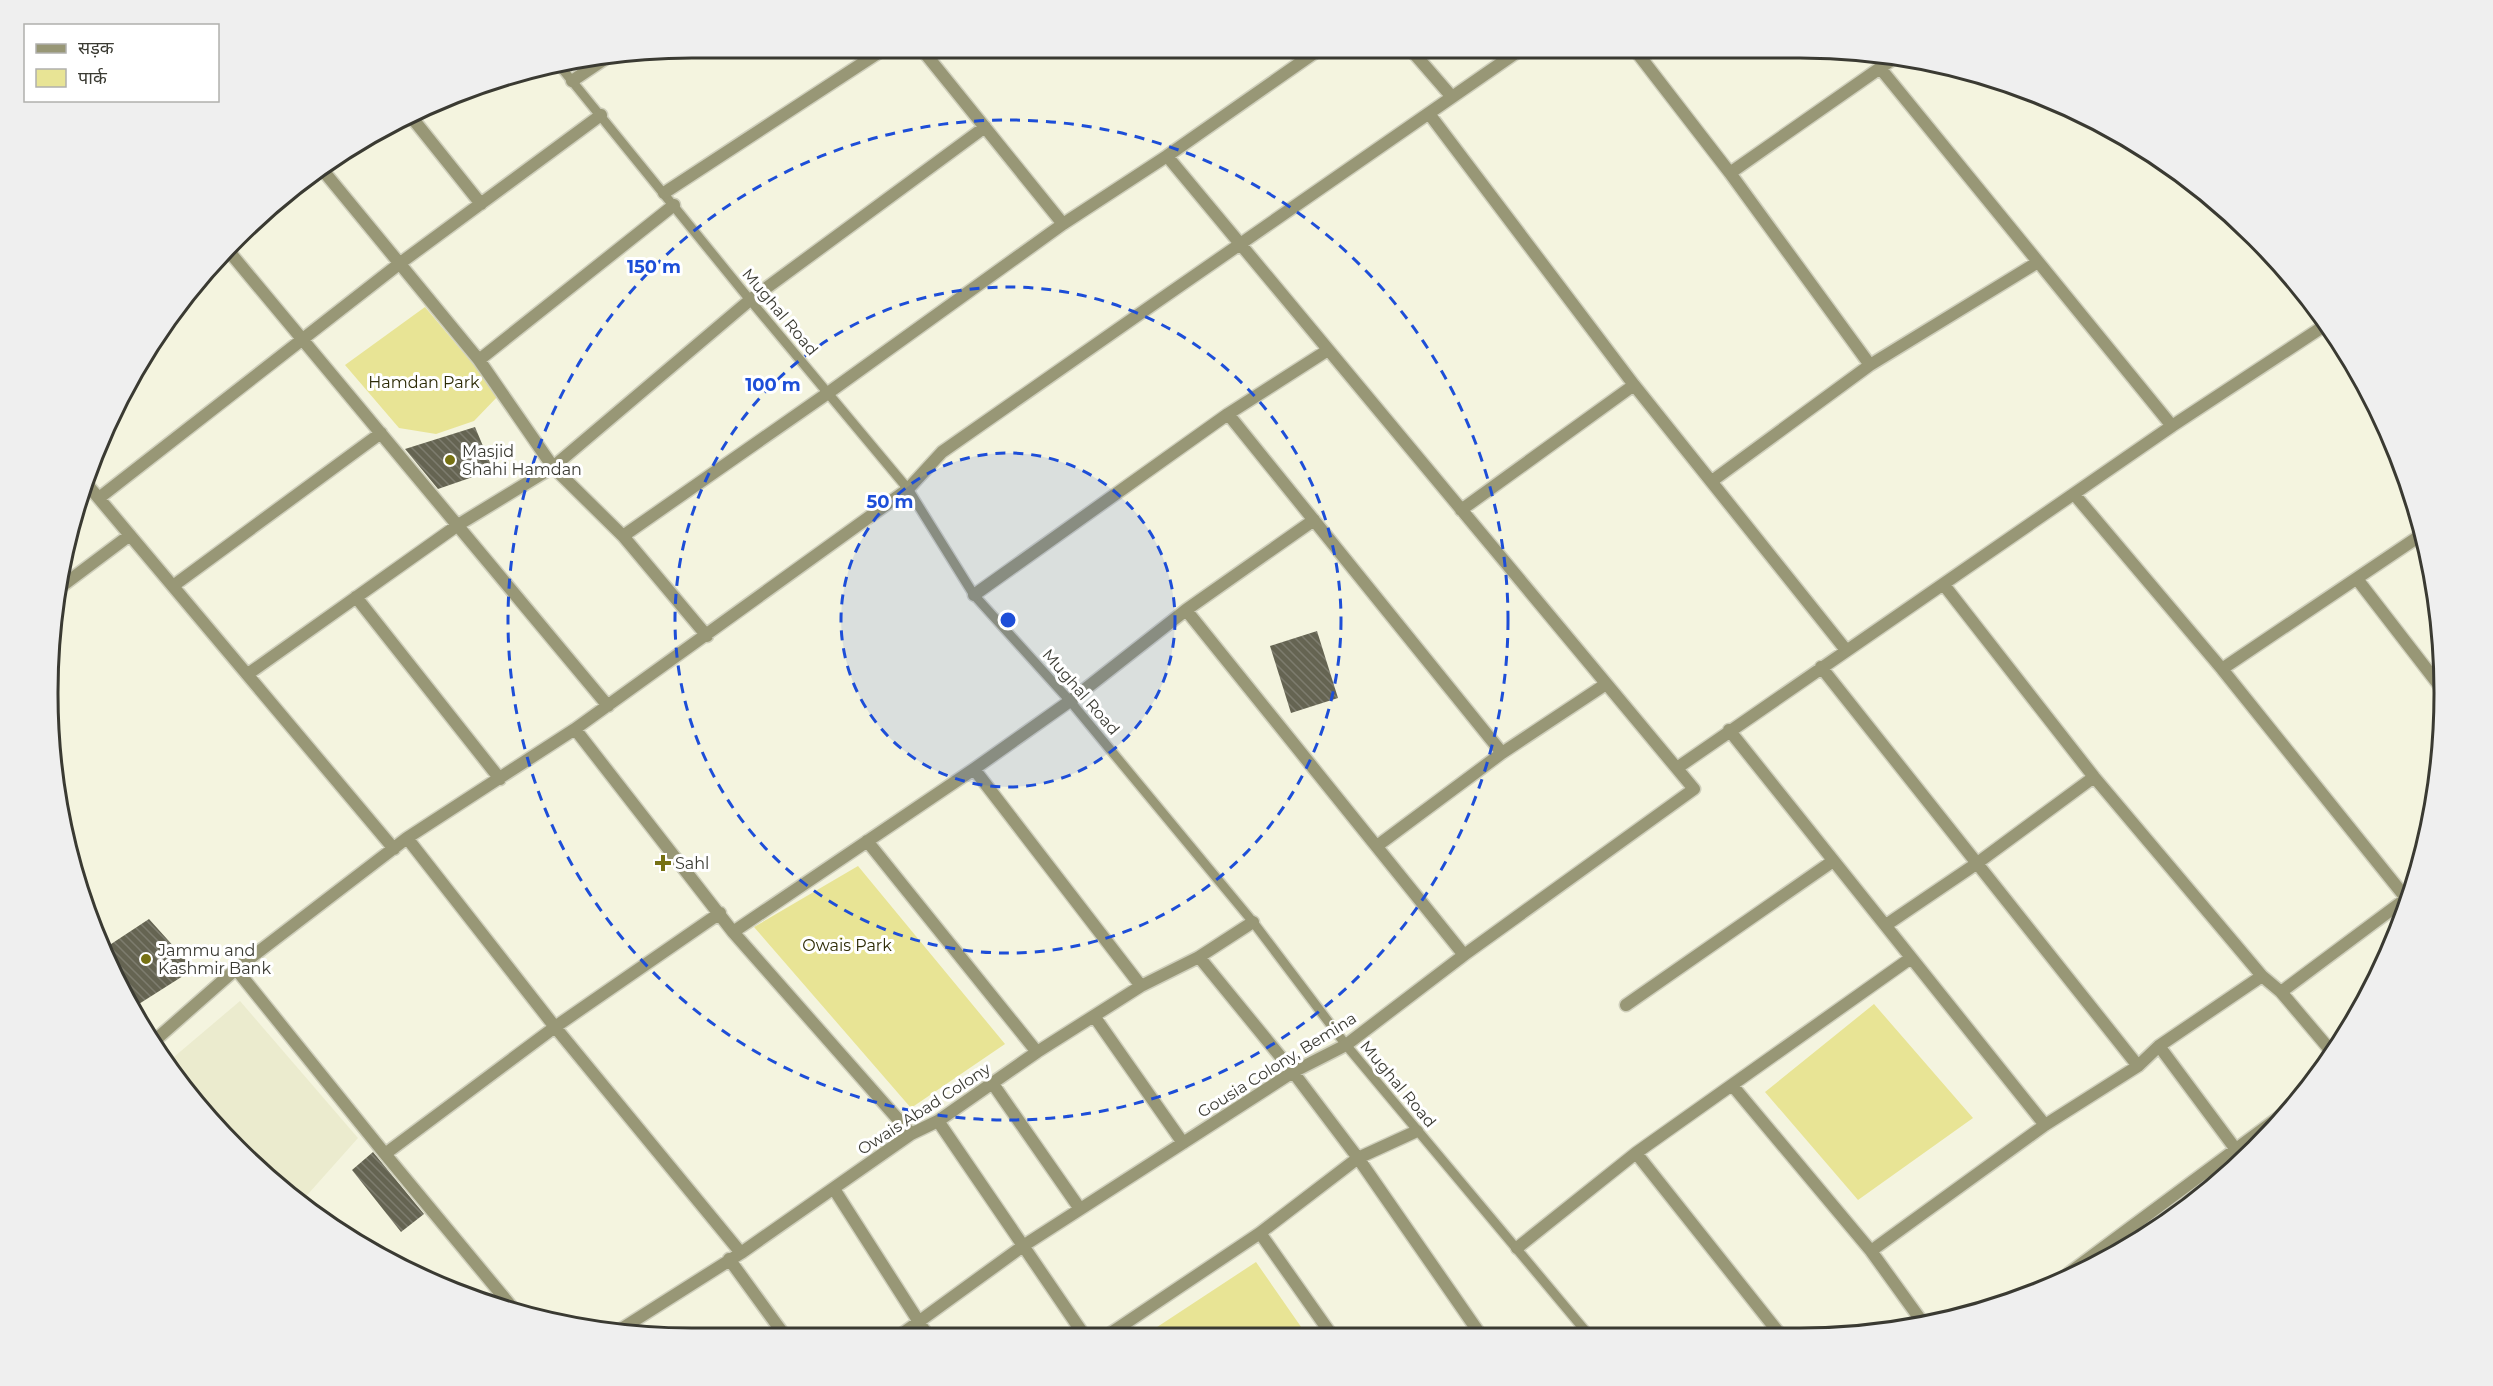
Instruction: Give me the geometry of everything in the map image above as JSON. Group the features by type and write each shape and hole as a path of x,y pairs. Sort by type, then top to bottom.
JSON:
{"street":[{"path":"664,193 870,58"},
{"path":"929,58 1063,224"},
{"path":"623,536 828,393 1063,224 1167,156 1307,58"},
{"path":"1418,58 1452,97"},
{"path":"159,1036 236,969 408,838 575,729 707,636 908,489 942,452 1238,244 1430,115 1508,58"},
{"path":"1641,58 1730,173 1870,364"},
{"path":"1730,173 1885,64"},
{"path":"572,81 593,67"},
{"path":"1880,68 2172,426"},
{"path":"99,498 399,264 601,115"},
{"path":"1430,115 1634,385 1846,650"},
{"path":"416,122 481,204"},
{"path":"248,674 458,525 553,467 750,300 985,127"},
{"path":"1167,156 1677,768 2172,426 2319,328"},
{"path":"327,175 479,360 553,467 623,536 707,636"},
{"path":"479,360 674,205"},
{"path":"233,256 608,706"},
{"path":"1712,481 1870,364 2038,262"},
{"path":"974,595 1228,414 1328,350"},
{"path":"1461,510 1634,385"},
{"path":"1228,414 1502,753"},
{"path":"174,586 381,433"},
{"path":"92,490 394,849"},
{"path":"2074,494 2403,889"},
{"path":"733,932 974,769 1070,701 1186,610 1314,520"},
{"path":"69,581 130,535"},
{"path":"2222,669 2415,539"},
{"path":"2356,579 2434,678"},
{"path":"1944,585 2094,777 2262,976 2281,992 2327,1047"},
{"path":"356,597 500,779"},
{"path":"1186,610 1464,955"},
{"path":"1821,668 2138,1066"},
{"path":"1377,846 1502,753 1606,684"},
{"path":"575,729 733,932 911,1134"},
{"path":"1729,730 2045,1125"},
{"name":"Gousia Colony, Bemina","path":"909,1328 1023,1246 1080,1209 1293,1072 1346,1045 1464,955 1694,789 1677,768"},
{"path":"974,769 1141,986"},
{"path":"1886,925 1976,864 2094,777"},
{"path":"408,838 555,1027 741,1253"},
{"path":"867,841 1037,1053"},
{"path":"1626,1005 1833,861"},
{"path":"2281,992 2398,904"},
{"path":"385,1154 555,1027 720,913"},
{"name":"Owais Abad Colony","path":"629,1324 741,1253 911,1134 938,1121 1094,1016 1141,986 1199,957 1253,922"},
{"path":"1199,957 1293,1072 1358,1158 1476,1328"},
{"path":"1517,1248 1636,1153 1911,958"},
{"path":"236,969 505,1299"},
{"path":"1871,1251 2045,1125 2138,1066 2159,1046 2262,976"},
{"path":"1094,1016 1183,1143"},
{"path":"2159,1046 2237,1151"},
{"path":"993,1084 1080,1209"},
{"path":"1732,1085 1871,1251 1918,1316"},
{"path":"938,1121 1079,1328"},
{"path":"1118,1328 1260,1233 1358,1158 1417,1131"},
{"path":"2099,1252 2251,1140"},
{"path":"1636,1153 1775,1328"},
{"path":"834,1189 922,1328"},
{"path":"1260,1233 1327,1328"},
{"path":"729,1259 779,1328"}],"lane":[{"name":"Mughal Road","path":"565,72 750,300 908,489 974,595 1070,701 1253,922 1346,1045 1583,1328"}],"shaded area":[{"path":"240,1001 358,1138 307,1196 244,1142 174,1057"}],"green space":[{"name":"Hamdan Park","path":"425,307 499,395 474,421 436,434 399,428 345,365"},
{"name":"Owais Park","path":"858,866 1005,1044 911,1108 754,927"},
{"path":"1874,1004 1973,1118 1858,1200 1765,1092"},
{"path":"1256,1262 1302,1328 1156,1328"}],"building":[{"name":"Masjid Shahi Hamdan","path":"475,427 493,470 438,489 405,449"},
{"path":"1317,631 1338,698 1291,713 1270,646"},
{"name":"Jammu and Kashmir Bank","path":"149,919 194,969 140,1003 111,944"},
{"path":"373,1152 424,1214 401,1232 352,1170"}],"place":[{"name":"Masjid Shahi Hamdan","path":"450,460"},
{"name":"Sahl","path":"663,863"},
{"name":"Jammu and Kashmir Bank","path":"146,959"}]}
